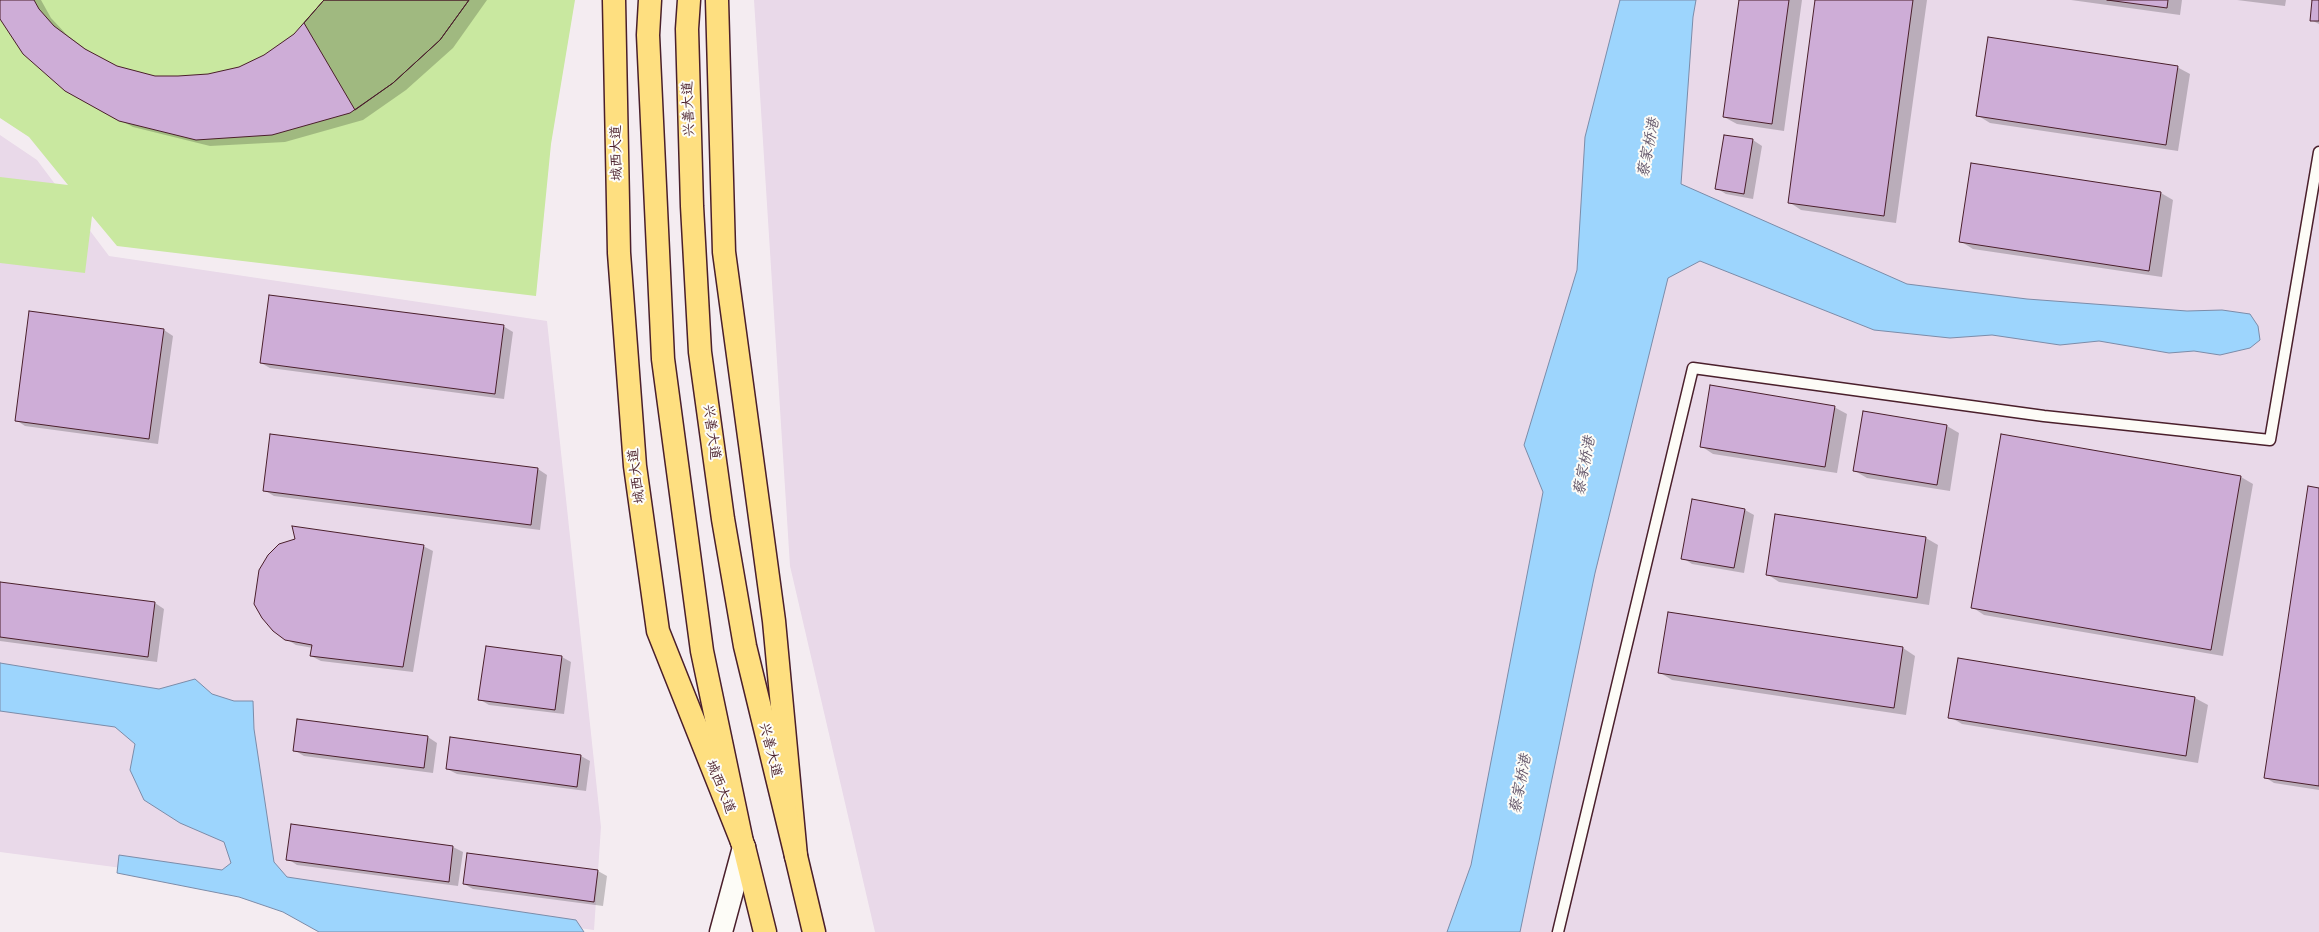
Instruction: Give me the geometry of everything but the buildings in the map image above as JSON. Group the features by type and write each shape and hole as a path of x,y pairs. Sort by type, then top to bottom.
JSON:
{"main road":[{"name":"城西大道","path":"614,0 619,253 635,466 658,631 743,845 765,932"},
{"path":"650,0 648,34 663,359 702,651 743,845 720,932"},
{"name":"兴善大道","path":"689,0 687,29 689,98 700,352 723,519 745,646 796,856"},
{"path":"717,0 724,252 774,621 796,856 814,932"}],"lane":[{"path":"1558,932 1693,368 2044,416 2270,440 2319,152"}],"shaded area":[{"path":"754,0 2319,0 2319,932 875,932 790,566"},
{"path":"0,135 37,160 109,256 547,321 601,827 594,930 0,852"}],"green space":[{"path":"0,0 575,0 551,144 536,296 117,246 92,216 85,273 0,263 0,177 68,185 29,137 0,118"}],"water":[{"name":"蔡家桥港","path":"1620,0 1696,0 1693,17 1681,184 1907,284 2027,299 2187,311 2222,310 2250,314 2258,326 2260,340 2250,348 2220,355 2194,351 2169,353 2099,341 2060,345 1992,335 1950,338 1874,330 1700,261 1668,278 1595,573 1520,932 1447,932 1471,865 1543,492 1524,445 1577,270 1585,137"},
{"path":"0,663 159,689 195,679 212,694 234,701 253,701 254,729 274,862 287,877 576,920 584,932 319,932 283,912 239,897 117,873 119,855 222,870 231,863 224,842 180,823 144,800 130,770 135,744 115,727 0,711"}]}
